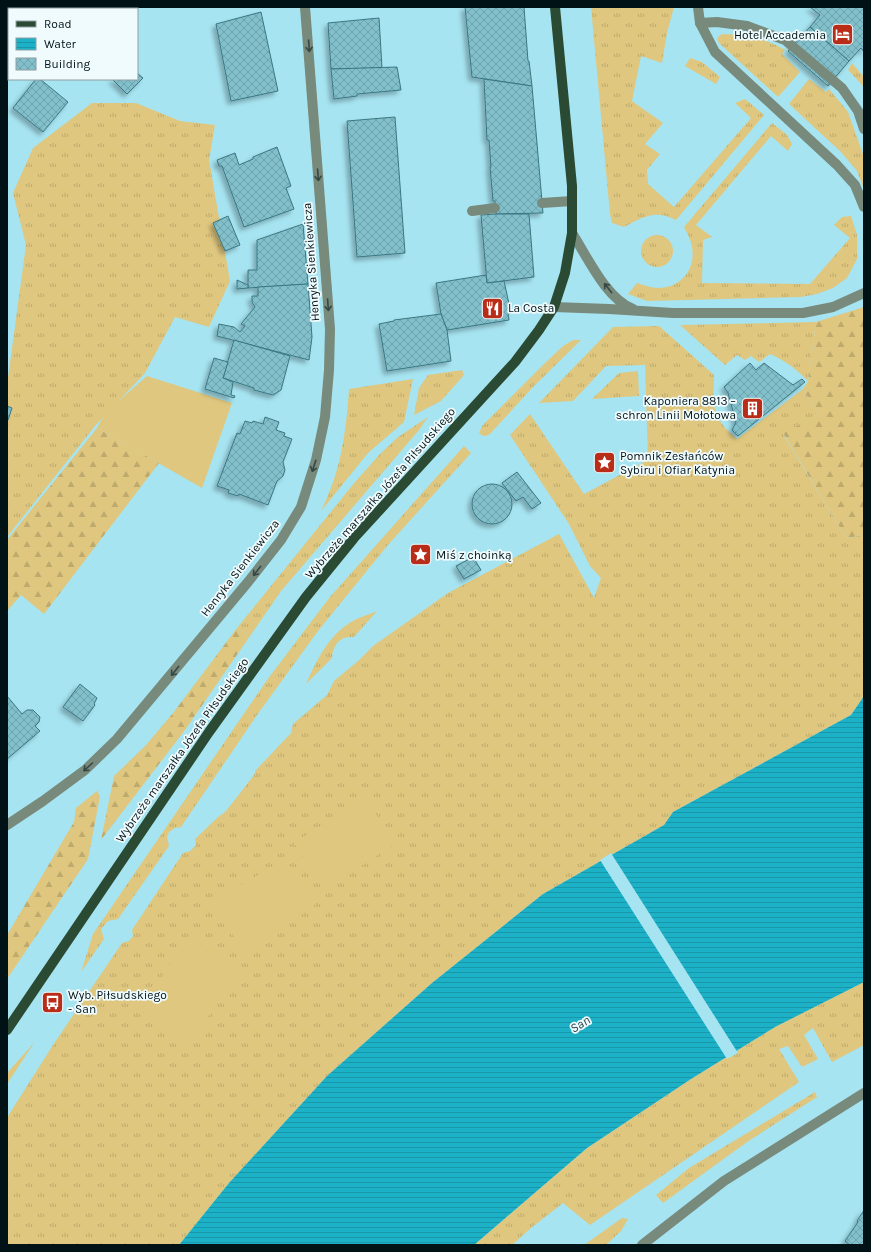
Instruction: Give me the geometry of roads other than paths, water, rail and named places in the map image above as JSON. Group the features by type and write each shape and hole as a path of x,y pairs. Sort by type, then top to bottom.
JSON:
{"main road":[{"name":"Wybrzeże marszałka Józefa Piłsudskiego","path":"7,1030 209,732 306,597 354,538 515,362 554,307 565,273 572,233 572,186 555,7"}],"street":[{"name":"Henryka Sienkiewicza","path":"7,825 85,770 118,740 281,540 301,507 316,460 324,417 329,363 330,329 305,7"},
{"path":"698,7 700,23 715,52 789,119 842,170 855,185 864,207"},
{"path":"700,23 717,22 747,26 785,40 842,88 858,111 864,129"},
{"path":"542,204 572,201"},
{"path":"472,211 495,208"},
{"path":"572,233 608,289 620,302 639,311"},
{"path":"554,307 673,313 803,313 833,307 863,292"},
{"path":"642,1245 724,1181 864,1093"}],"water":[{"name":"San","path":"864,696 864,982 775,1027 691,1079 587,1148 474,1245 179,1245 229,1183 327,1076 432,983 543,894 664,825 673,812 851,715"}],"place":[{"name":"Hotel Accademia","path":"842,35"},
{"name":"La Costa","path":"492,308"},
{"name":"Kaponiera 8813 – schron Linii Mołotowa","path":"752,408"},
{"name":"Pomnik Zesłańców Sybiru i Ofiar Katynia","path":"604,463"},
{"name":"Miś z choinką","path":"421,555"},
{"name":"Wyb. Piłsudskiego - San","path":"53,1002"}]}
